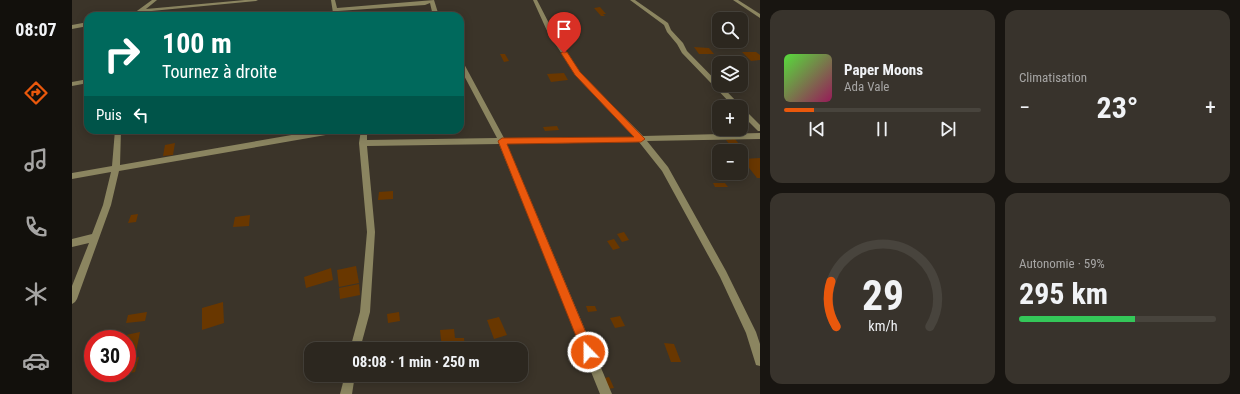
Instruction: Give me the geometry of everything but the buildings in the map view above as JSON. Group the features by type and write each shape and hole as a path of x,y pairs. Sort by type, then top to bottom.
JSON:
{"street":[{"path":"140,11 155,0"},
{"path":"140,11 230,4 256,0"},
{"path":"333,0 335,12"},
{"path":"342,12 432,0 435,12"},
{"path":"535,0 551,33 578,74 641,139 665,169 723,274 751,332 760,361"},
{"path":"632,0 666,24 669,31 680,43 684,52 731,100"},
{"path":"735,0 760,16"},
{"path":"72,27 84,25"},
{"path":"464,70 502,141 606,394"},
{"path":"72,84 84,82"},
{"path":"748,117 760,129"},
{"path":"72,299 107,205 116,169 118,134"},
{"path":"72,176 316,134"},
{"path":"357,342 365,312 371,232 363,143 364,134"},
{"path":"363,143 760,136"},
{"path":"72,243 96,237"},
{"path":"346,394 349,382"}],"route":[{"path":"564,53 578,74 641,139 502,141 588,352"}]}
